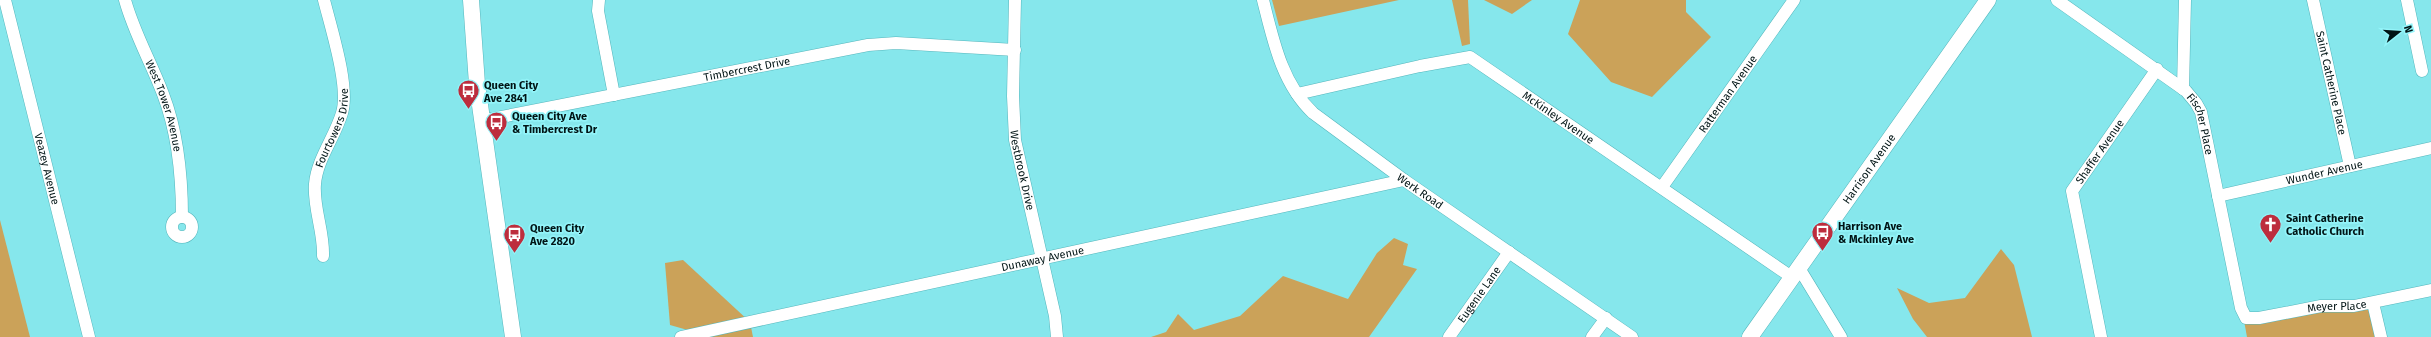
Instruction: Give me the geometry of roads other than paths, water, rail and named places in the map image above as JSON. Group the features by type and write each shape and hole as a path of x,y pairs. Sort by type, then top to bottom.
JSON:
{"main road":[{"path":"471,0 481,121 513,337"},
{"name":"Harrison Avenue","path":"1750,337 1988,0"}],"street":[{"name":"Veazey Avenue","path":"5,0 89,337"},
{"name":"West Tower Avenue","path":"125,0 132,24 158,80 170,117 180,163 182,217"},
{"name":"Fourtowers Drive","path":"323,256 324,240 315,194 316,179 342,114 344,96 324,0"},
{"path":"599,0 598,10 614,95"},
{"name":"Westbrook Drive","path":"1015,0 1015,50 1012,96 1015,140 1057,337"},
{"name":"Werk Road","path":"1263,0 1278,58 1296,94 1303,104 1330,127 1404,180 1632,337"},
{"name":"Ratterman Avenue","path":"1662,187 1794,0"},
{"name":"Fischer Place","path":"2057,0 2157,69 2191,95 2200,112 2244,315"},
{"path":"2183,89 2185,0"},
{"name":"Saint Catherine Place","path":"2313,0 2350,166"},
{"path":"2406,0 2422,71"},
{"name":"Timbercrest Drive","path":"481,121 868,45 896,43 1015,50"},
{"name":"McKinley Avenue","path":"1296,94 1420,66 1463,57 1470,57 1662,187 1796,273 1841,337"},
{"name":"Shaffer Avenue","path":"2101,337 2072,191 2157,69"},
{"name":"Wunder Avenue","path":"2218,196 2431,148"},
{"name":"Dunaway Avenue","path":"681,337 1404,180"},
{"name":"Eugenie Lane","path":"1449,337 1510,252"},
{"name":"Meyer Place","path":"2244,315 2250,319 2307,308 2354,306 2431,290"},
{"path":"2373,303 2381,337"},
{"path":"1592,337 1606,318"}],"place":[{"name":"Queen City Ave 2841","path":"469,110"},
{"name":"Queen City Ave & Timbercrest Dr","path":"496,142"},
{"name":"Saint Catherine Catholic Church","path":"2271,244"},
{"name":"Harrison Ave & Mckinley Ave","path":"1823,252"},
{"name":"Queen City Ave 2820","path":"514,254"}]}
